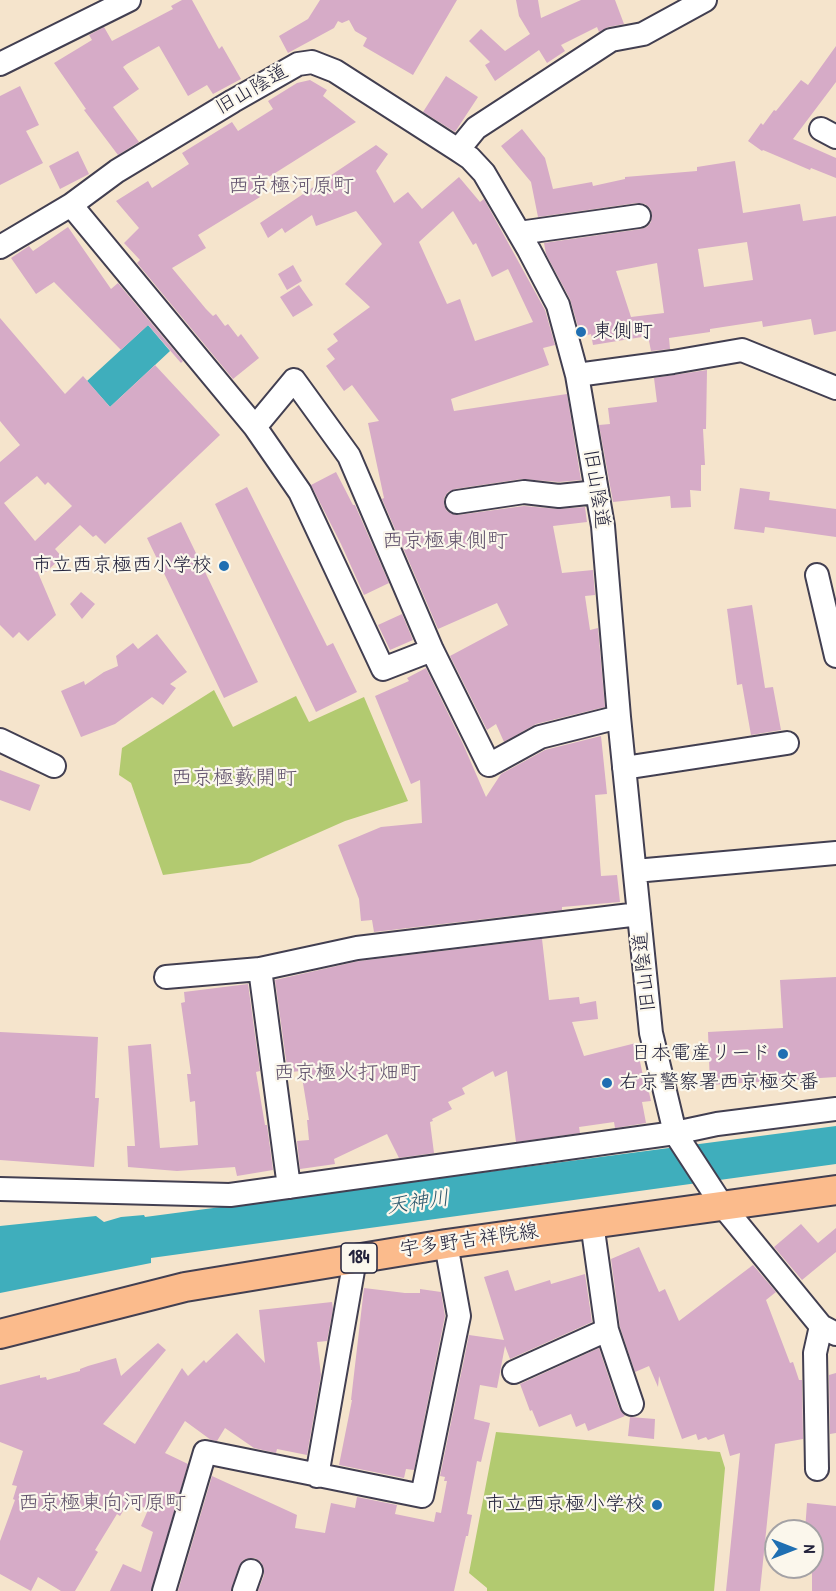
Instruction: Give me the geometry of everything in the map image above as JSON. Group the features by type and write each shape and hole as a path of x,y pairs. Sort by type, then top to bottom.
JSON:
{"main road":[{"name":"宇多野吉祥院線","path":"0,1334 185,1287 446,1244 592,1223 717,1198 836,1190"}],"street":[{"path":"0,64 129,0"},
{"path":"458,150 476,128 611,40 643,33 705,0"},
{"name":"旧山陰道","path":"0,247 71,205 117,171 298,64 312,62 335,71 470,158 484,173 558,305 577,375 603,526 619,717 651,1033 677,1135 717,1198 829,1330"},
{"path":"71,205 255,427 300,492 382,669 432,650"},
{"path":"519,233 639,216"},
{"path":"577,375 673,363 742,350 836,388"},
{"path":"255,427 294,380 349,456 432,650 489,765 540,737 619,717"},
{"path":"457,502 524,492 559,496 597,492"},
{"path":"817,575 836,656"},
{"path":"0,740 54,766"},
{"path":"624,768 787,743"},
{"path":"635,871 836,853"},
{"path":"166,977 260,969 357,948 639,914"},
{"path":"260,969 289,1187"},
{"path":"0,1189 230,1195 677,1135 717,1124 836,1109"},
{"path":"592,1223 607,1330 632,1404"},
{"path":"164,1591 205,1452 422,1496 459,1316 446,1244"},
{"path":"317,1476 355,1259"},
{"path":"514,1372 607,1330"},
{"path":"817,1469 815,1353 829,1330"}],"green space":[{"path":"214,690 233,727 296,696 309,722 364,697 408,801 345,821 250,863 163,875 131,783 119,775 122,748"},
{"name":"市立西京極小学校","path":"496,1432 720,1452 725,1468 714,1591 487,1591 487,1588 469,1573"}],"water":[{"path":"148,325 170,351 110,407 87,381"},
{"name":"天神川","path":"836,1126 836,1164 151,1258 151,1263 0,1293 0,1226 96,1216 104,1222 121,1217 144,1215 145,1217"}],"building":[{"path":"182,0 192,0 219,49 222,46 241,79 213,94 207,85 188,96 159,46 127,64 123,67 139,89 113,107 139,142 118,155 84,110 86,109 54,63 92,40 89,35 104,27 112,41 173,9 171,6"},
{"path":"320,0 457,0 413,75 363,46 367,38 355,31 349,20 342,23 338,21 334,28 288,53 279,36 308,19"},
{"path":"516,0 538,0 541,18 581,0 615,0 624,24 608,27 599,32 597,27 561,45 565,51 547,63 539,50 495,81 485,65 490,62 469,41 481,29 505,51 530,34 519,16"},
{"path":"836,46 836,82 793,139 836,158 836,178 762,151 748,141 761,123 763,125 801,80 808,85"},
{"path":"446,76 478,97 455,132 423,112"},
{"path":"310,80 327,90 323,96 356,122 253,187 260,197 198,235 206,248 172,268 206,309 213,316 216,314 225,326 228,324 238,337 241,334 259,358 233,379 137,263 140,260 124,243 139,228 116,201 148,181 152,188 189,164 182,153 232,122 238,131 273,109 268,101 297,83"},
{"path":"20,86 39,125 26,131 43,163 0,185 0,96"},
{"path":"522,129 545,158 553,189 592,182 593,186 625,179 625,177 697,171 697,167 735,161 743,213 800,204 803,221 836,216 836,331 814,335 811,319 763,327 762,321 669,338 670,349 651,351 648,336 593,345 591,334 581,337 570,299 546,254 544,243 641,229 647,227 651,222 650,208 645,204 637,203 538,217 531,182 501,146","holes":["747,242 753,280 704,287 698,249","657,263 664,313 631,317 616,271"]},
{"path":"376,145 388,154 376,171 394,203 408,192 422,209 459,177 480,202 484,199 545,310 555,345 543,348 549,365 451,399 454,411 567,394 581,480 559,482 522,479 455,489 448,492 444,498 444,505 447,511 458,515 524,506 558,509 585,507 587,522 553,526 562,573 593,570 595,595 585,596 590,630 598,628 605,707 536,724 504,742 496,724 487,730 450,656 508,625 497,603 438,629 382,499 384,498 368,423 379,421 352,385 344,391 326,366 335,359 327,349 338,341 333,334 370,307 345,284 382,244 356,211 316,226 312,215 285,233 282,228 268,238 260,223","holes":["453,211 473,245 476,243 492,277 508,269 533,322 475,341 460,299 447,304 419,242"]},
{"path":"78,151 89,174 60,189 49,166"},
{"path":"68,227 111,289 118,283 183,361 181,363 148,325 121,350 54,282 36,294 11,258 29,246 33,251"},
{"path":"293,265 302,281 287,290 278,274"},
{"path":"299,285 313,305 293,317 280,297"},
{"path":"0,318 65,394 83,376 110,407 155,365 220,435 105,544 80,525 55,549 62,557 46,572 36,560 33,561 56,615 28,641 19,632 13,638 0,625 0,462 20,445 0,421","holes":["37,476 45,485 48,482 72,506 35,541 4,503"]},
{"path":"707,370 706,429 703,429 705,465 701,465 701,491 690,490 691,507 671,508 670,496 613,502 599,425 610,424 608,408 657,402 654,378"},
{"path":"336,472 355,505 389,583 364,595 311,485"},
{"path":"247,487 327,646 333,643 357,692 316,712 215,504"},
{"path":"740,488 770,492 769,500 836,509 836,537 765,527 764,533 734,529"},
{"path":"181,522 258,682 224,698 147,538"},
{"path":"81,592 95,604 82,619 70,604"},
{"path":"752,605 765,688 773,687 781,730 751,735 742,684 737,685 727,609"},
{"path":"402,614 413,640 390,650 378,625"},
{"path":"157,634 187,672 170,684 176,688 163,705 152,697 115,724 81,737 61,691 84,681 85,685 118,666 116,656 133,643 138,649"},
{"path":"426,668 486,797 501,774 545,750 601,736 607,794 595,795 601,876 617,875 620,902 562,907 562,910 374,932 372,920 361,921 359,899 338,845 381,827 422,823 420,780 411,784 375,696 409,681 407,678"},
{"path":"0,770 40,785 30,811 0,800"},
{"path":"542,939 549,1000 579,997 580,1004 596,1001 598,1019 572,1022 584,1056 636,1043 645,1085 647,1084 651,1101 642,1102 646,1123 615,1128 614,1122 579,1127 580,1133 516,1142 507,1071 495,1077 493,1071 462,1088 465,1094 448,1102 452,1109 432,1119 433,1121 430,1122 434,1153 399,1158 387,1134 334,1159 335,1164 300,1169 297,1141 309,1140 307,1120 309,1120 301,1071 291,1072 290,1067 287,1067 275,980 359,961"},
{"path":"836,977 836,1077 710,1085 708,1032 783,1028 780,980"},
{"path":"248,984 260,1071 256,1072 273,1170 237,1176 235,1167 177,1171 128,1167 127,1146 135,1146 128,1046 151,1044 160,1148 198,1145 195,1101 190,1102 187,1074 191,1074 181,1003 185,1002 184,992"},
{"path":"0,1032 98,1037 95,1098 99,1098 94,1167 0,1160"},
{"path":"801,1224 818,1243 836,1228 836,1252 802,1280 774,1247"},
{"path":"639,1247 659,1292 665,1289 679,1321 753,1265 776,1292 766,1300 790,1363 793,1362 799,1380 802,1380 803,1439 775,1444 767,1519 764,1519 764,1552 760,1591 726,1591 740,1453 730,1456 724,1434 708,1440 706,1437 698,1440 696,1434 682,1439 659,1376 658,1387 649,1366 635,1372 620,1327 611,1259"},
{"path":"508,1270 515,1291 550,1280 551,1284 585,1274 592,1322 510,1359 505,1346 497,1388 480,1385 474,1419 490,1423 481,1462 477,1461 467,1514 472,1515 454,1591 258,1591 264,1568 255,1558 249,1558 243,1560 239,1566 231,1591 178,1591 212,1476 297,1515 295,1528 325,1533 331,1503 355,1508 357,1497 397,1505 395,1514 434,1522 436,1512 441,1513 447,1481 444,1481 445,1477 440,1476 469,1335 504,1340 484,1277"},
{"path":"364,1288 405,1293 420,1293 420,1289 441,1292 445,1316 414,1470 406,1469 404,1478 339,1465 352,1400"},
{"path":"332,1302 333,1309 327,1341 317,1342 321,1375 307,1455 277,1449 276,1453 254,1448 225,1428 217,1441 211,1440 185,1421 165,1453 188,1464 151,1591 110,1591 123,1564 141,1572 153,1532 141,1526 148,1510 130,1500 120,1516 117,1514 95,1550 98,1552 75,1591 61,1591 38,1577 31,1591 0,1574 0,1541 15,1500 13,1499 17,1486 12,1485 23,1451 0,1442 0,1385 40,1375 40,1378 46,1377 47,1380 116,1358 121,1376 158,1343 166,1350 103,1424 135,1444 182,1368 188,1376 204,1360 206,1363 237,1333 265,1363 259,1310"},
{"path":"599,1348 619,1408 625,1416 588,1431 585,1423 576,1427 571,1414 539,1427 520,1384"},
{"path":"836,1373 836,1433 830,1434 829,1375"},
{"path":"630,1417 655,1419 654,1439 628,1436"},
{"path":"807,1503 836,1506 836,1591 812,1591 812,1579 824,1579 824,1519 806,1519"}],"place":[{"name":"東側町","path":"581,332"},
{"name":"市立西京極西小学校","path":"224,566"},
{"name":"日本電産リード","path":"783,1054"},
{"name":"右京警察署西京極交番","path":"607,1083"},
{"name":"市立西京極小学校","path":"657,1505"}],"district":[{"name":"西京極河原町","path":"291,186"},
{"name":"西京極東側町","path":"445,541"},
{"name":"西京極藪開町","path":"234,778"},
{"name":"西京極火打畑町","path":"347,1073"},
{"name":"西京極東向河原町","path":"102,1503"}]}
